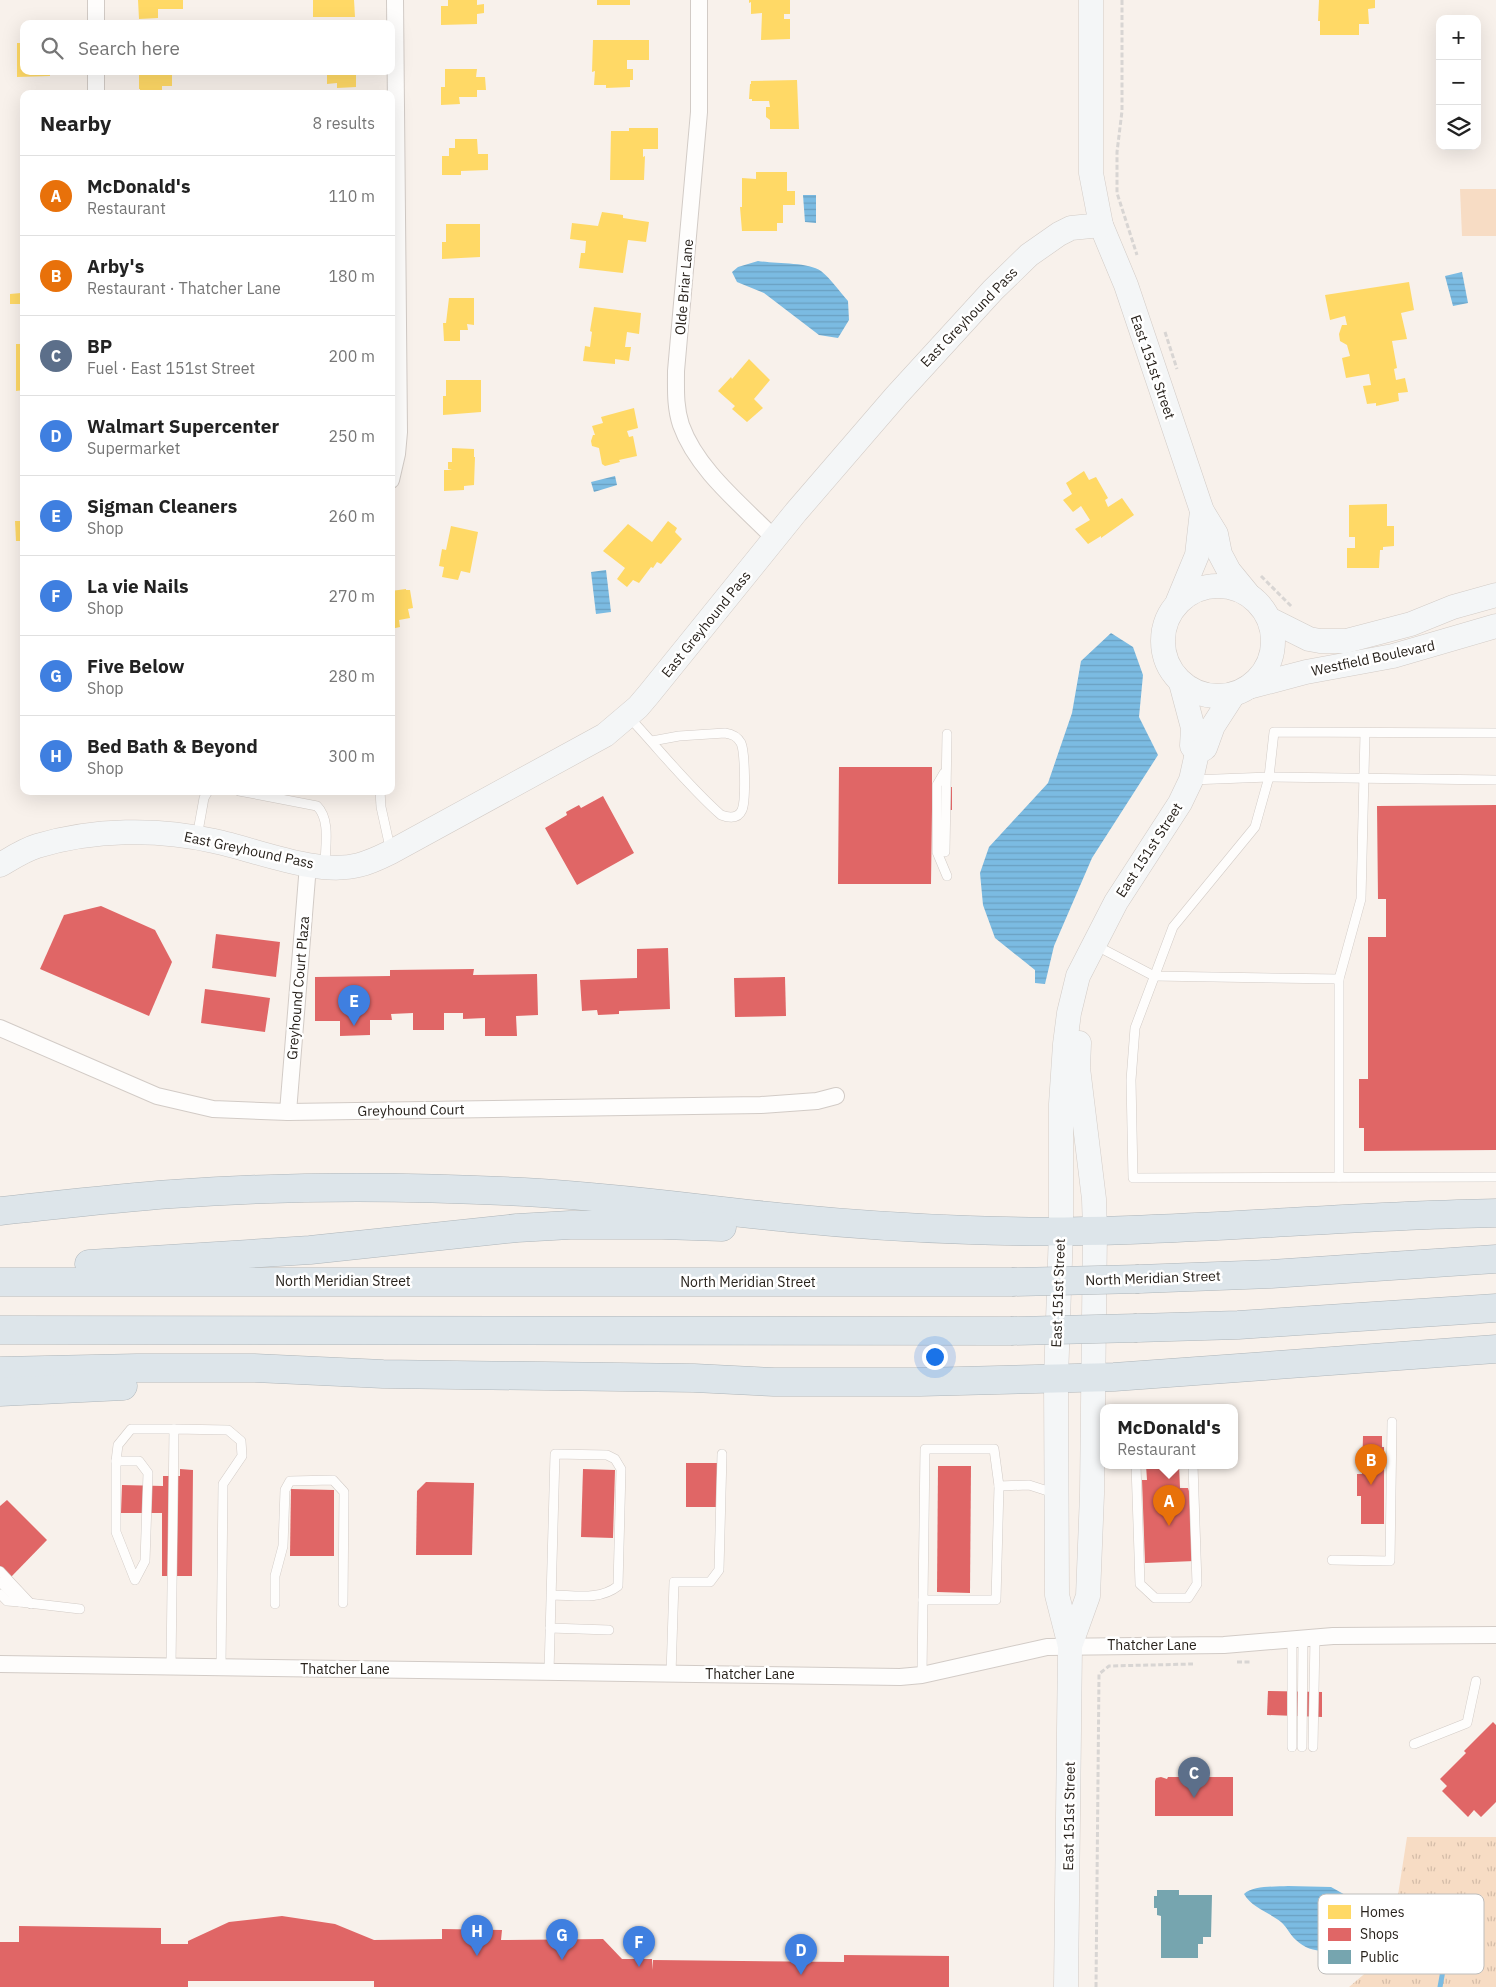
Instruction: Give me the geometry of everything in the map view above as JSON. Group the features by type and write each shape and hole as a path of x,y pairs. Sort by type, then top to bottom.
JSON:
{"highway":[{"path":"0,1211 174,1194 376,1188 483,1190 606,1198 879,1226 974,1230 1095,1231 1496,1213"},
{"path":"0,1198 112,1200"},
{"path":"0,1271 310,1250 517,1228 570,1225 879,1226"},
{"name":"North Meridian Street","path":"0,1282 1012,1282 1299,1272 1496,1259"},
{"path":"0,1330 1011,1331 1257,1324 1496,1308"},
{"path":"0,1371 245,1368 383,1374 694,1378 784,1382 920,1382 1093,1378 1496,1349"},
{"path":"0,1392 383,1374"}],"street":[{"path":"96,0 96,20"},
{"path":"395,0 399,432 398,454 395,465"},
{"name":"Olde Briar Lane","path":"699,0 699,112 685,290 676,371 676,399 681,425 694,453 709,472 774,538"},
{"path":"1091,0 1092,173 1101,225"},
{"path":"96,75 96,90"},
{"name":"East Greyhound Pass","path":"0,864 37,846 90,835 145,833 197,837 317,865 358,865 391,852 605,735 628,716 661,680 774,538 896,396 993,290 1029,255 1059,234 1071,228 1101,225"},
{"name":"East 151st Street","path":"1101,225 1126,285 1202,511 1216,534 1220,554 1229,571 1247,593"},
{"name":"East 151st Street","path":"1178,601 1197,556 1202,511"},
{"path":"1211,585 1230,586 1247,593 1260,604 1269,619 1273,638 1271,656 1263,674 1241,691 1214,696 1197,693 1181,683 1169,669 1163,652 1162,633 1168,616 1178,601 1193,590 1211,585"},
{"name":"Westfield Boulevard","path":"1269,619 1309,639 1346,641 1410,624 1453,607 1496,595"},
{"name":"Westfield Boulevard","path":"1241,691 1306,672 1393,656 1496,626"},
{"name":"East 151st Street","path":"1181,683 1191,716 1193,728 1192,746 1197,753"},
{"name":"East 151st Street","path":"1066,1987 1070,1646 1057,1595 1056,1379 1061,1231 1061,1104 1069,1013 1078,976 1116,902 1180,803 1190,780 1197,753 1206,748 1213,726 1241,691"},
{"name":"Greyhound Court Plaza","path":"288,1112 317,865"},
{"name":"East 151st Street","path":"1070,1646 1088,1596 1092,1494 1094,1199 1078,1056 1082,1009 1095,945"},
{"name":"Greyhound Court","path":"0,1028 157,1096 213,1109 288,1112 761,1105 817,1101 836,1096"},
{"name":"Thatcher Lane","path":"0,1664 900,1677 922,1675 1047,1647 1224,1645 1303,1638 1496,1635"}],"lane":[{"path":"628,716 652,741 672,766 721,815 732,818 739,814 742,810 744,795 743,748 737,738 732,734 725,733 679,736 652,741"},
{"path":"1496,733 1274,732 1270,777 1254,827 1173,926 1135,1028 1132,1080 1133,1178 1496,1177"},
{"path":"1339,1177 1339,979 1361,899 1365,733"},
{"path":"945,852 947,734"},
{"path":"946,771 937,785 937,852 947,876"},
{"path":"1190,780 1270,777 1496,780"},
{"path":"197,837 206,795"},
{"path":"259,795 318,806 325,820 317,865"},
{"path":"380,795 391,852"},
{"path":"1095,945 1154,976 1339,979"},
{"path":"1332,1560 1390,1561 1392,1422"},
{"path":"116,1461 140,1460 148,1473 145,1561 135,1580 116,1532 116,1461 118,1445 131,1429 228,1430 241,1441 242,1456 223,1484 221,1667"},
{"path":"171,1667 174,1429"},
{"path":"922,1675 925,1449 994,1449 999,1486 996,1600 923,1600"},
{"path":"549,1672 550,1628 555,1454 607,1455 615,1459 621,1469 618,1586 608,1593 596,1596 551,1595"},
{"path":"671,1674 674,1582 710,1582 719,1570 722,1454"},
{"path":"1136,1469 1140,1584 1155,1598 1188,1598 1197,1584 1193,1469"},
{"path":"275,1604 275,1576 283,1546 285,1490 290,1480 333,1480 344,1492 343,1603"},
{"path":"999,1486 1028,1485 1057,1494"},
{"path":"0,1571 31,1604"},
{"path":"0,1582 20,1602"},
{"path":"0,1594 3,1601 80,1610"},
{"path":"550,1628 609,1630"},
{"path":"1292,1747 1303,1638"},
{"path":"1302,1747 1303,1638"},
{"path":"1303,1638 1313,1747"},
{"path":"1414,1744 1467,1723 1476,1681"}],"path":[{"path":"1122,0 1122,111 1117,152 1117,193 1139,259"},
{"path":"1164,330 1178,374"},
{"path":"1255,570 1298,613"},
{"path":"1233,1662 1252,1662"},
{"path":"1096,1987 1099,1674 1109,1666 1194,1664"}],"green space":[{"path":"1460,189 1496,189 1496,236 1462,236"},
{"path":"1407,1837 1496,1837 1496,1987 1349,1987 1364,1974 1484,1974 1484,1894 1398,1894"}],"water":[{"path":"803,195 816,195 816,223 805,222"},
{"path":"758,261 808,266 825,274 848,301 849,320 838,338 819,335 764,293 737,282 732,272 738,267"},
{"path":"1462,272 1468,303 1453,306 1445,276"},
{"path":"615,476 617,485 594,492 591,482"},
{"path":"606,570 611,612 596,614 591,572"},
{"path":"1111,633 1133,647 1143,675 1139,717 1158,755 1092,858 1054,946 1045,984 1035,983 1035,970 995,938 983,905 980,873 989,847 1048,783 1072,713 1081,661"},
{"path":"1271,1887 1331,1887 1344,1894 1318,1894 1318,1951 1311,1949 1296,1940 1281,1922 1251,1903 1244,1894 1253,1889"}],"building: Homes":[{"path":"138,0 183,0 183,9 158,9 158,18 139,19"},
{"path":"313,0 354,0 355,17 313,17"},
{"path":"448,0 477,0 477,5 484,4 484,13 477,14 477,24 441,25 441,6 448,6"},
{"path":"597,0 630,0 630,5 597,5"},
{"path":"749,0 790,0 790,14 784,14 784,19 790,19 790,39 761,40 762,13 751,14 751,2 749,3"},
{"path":"1319,0 1375,0 1375,8 1368,9 1369,24 1359,24 1359,35 1320,35 1320,21 1318,21"},
{"path":"593,40 649,40 649,60 627,60 627,69 633,69 633,80 630,80 630,87 606,88 606,85 594,85 595,71 592,72"},
{"path":"17,43 20,43 20,75 50,76 17,77"},
{"path":"445,69 477,69 476,77 485,77 486,90 477,90 477,97 459,97 460,104 441,105 441,87 445,87"},
{"path":"139,75 172,75 172,86 162,86 162,90 139,89"},
{"path":"327,75 356,75 356,87 337,88 337,83 327,84"},
{"path":"797,80 799,129 770,129 770,120 766,117 766,107 770,107 769,101 752,101 752,99 749,99 751,81"},
{"path":"629,128 658,128 658,149 643,149 643,157 645,156 644,180 610,180 611,131 629,131"},
{"path":"455,139 477,139 478,154 488,154 488,170 461,171 461,175 442,175 442,156 449,156 449,148 455,148"},
{"path":"756,172 787,172 787,191 795,191 795,205 783,205 783,223 777,223 777,231 742,231 740,207 742,207 742,178 756,179"},
{"path":"602,212 649,222 646,242 628,240 623,273 579,268 581,253 585,253 586,241 570,239 572,223 598,226"},
{"path":"446,224 480,224 480,257 442,259 442,242 446,242"},
{"path":"1409,282 1414,310 1401,313 1407,339 1392,341 1397,368 1394,369 1396,380 1405,378 1408,392 1398,393 1399,401 1376,406 1376,403 1367,404 1363,386 1371,385 1369,374 1346,378 1342,358 1350,356 1347,345 1340,341 1339,334 1342,325 1347,325 1345,316 1330,320 1325,295"},
{"path":"20,293 20,304 10,304 10,294"},
{"path":"449,298 474,298 474,325 467,324 468,330 460,330 460,341 444,341 443,323 446,323"},
{"path":"594,307 641,313 639,334 627,332 625,347 631,347 629,361 615,359 615,364 583,361 585,346 590,347 592,332 590,331"},
{"path":"16,344 20,344 20,390 16,391"},
{"path":"749,359 770,380 754,399 763,408 747,422 732,409 735,406 718,391 731,377 732,379"},
{"path":"446,380 481,380 481,412 443,415 443,396 446,396"},
{"path":"634,408 638,428 627,431 629,437 633,436 637,456 619,460 620,462 605,466 602,464 599,448 592,446 591,441 593,435 595,435 592,426 603,423 601,417"},
{"path":"452,448 474,449 474,485 464,486 464,490 444,491 444,470 452,470 448,469 448,462 452,462"},
{"path":"1084,471 1089,480 1096,477 1108,498 1105,500 1108,507 1122,498 1134,515 1101,538 1101,536 1088,544 1075,529 1090,520 1081,506 1073,512 1063,500 1072,494 1066,483"},
{"path":"1387,504 1387,526 1394,526 1394,546 1383,547 1383,550 1380,550 1379,568 1347,568 1347,548 1355,548 1355,537 1349,537 1349,505"},
{"path":"15,521 20,521 20,541 16,541"},
{"path":"668,521 677,528 675,532 682,539 661,564 657,562 639,583 633,580 627,587 617,579 625,568 603,551 628,524 652,542"},
{"path":"451,526 478,532 470,573 461,571 458,580 442,577 444,567 439,566 442,549 446,550"},
{"path":"395,590 410,590 413,608 408,609 410,618 399,620 400,627 395,628"}],"building: Shops":[{"path":"839,767 932,767 932,787 952,787 952,810 932,809 931,884 838,884"},
{"path":"603,796 634,853 577,885 545,828 567,815 566,812 579,805 581,808"},
{"path":"1496,805 1496,1150 1364,1151 1364,1128 1359,1128 1359,1079 1368,1079 1368,937 1386,937 1386,899 1378,899 1377,806"},
{"path":"101,906 155,930 172,962 149,1016 40,969 64,915"},
{"path":"216,934 280,942 276,977 212,968"},
{"path":"668,948 670,1009 619,1011 619,1014 598,1015 597,1010 582,1011 580,980 637,978 637,949"},
{"path":"474,969 473,975 537,974 538,1015 516,1016 517,1036 485,1036 485,1018 463,1019 463,1013 444,1013 444,1030 413,1030 413,1013 391,1014 392,1020 370,1020 370,1035 340,1036 340,1021 315,1021 315,977 390,976 390,970"},
{"path":"785,977 786,1016 735,1017 734,978"},
{"path":"205,989 270,998 265,1032 201,1023"},
{"path":"1363,1436 1382,1436 1382,1447 1384,1447 1384,1524 1361,1524 1361,1496 1357,1496 1357,1474 1362,1474"},
{"path":"686,1463 718,1463 718,1507 686,1507"},
{"path":"938,1466 971,1466 970,1593 937,1592"},
{"path":"180,1469 193,1470 192,1576 162,1576 162,1513 121,1513 122,1485 163,1486 163,1476 180,1476"},
{"path":"583,1469 615,1470 613,1538 581,1537"},
{"path":"1146,1469 1179,1469 1180,1488 1188,1488 1189,1491 1192,1491 1195,1561 1145,1563 1142,1480 1147,1480"},
{"path":"426,1482 474,1483 472,1555 416,1555 417,1491"},
{"path":"291,1489 334,1490 334,1556 290,1556"},
{"path":"7,1500 47,1540 11,1577 0,1574 0,1506"},
{"path":"1268,1691 1322,1692 1322,1717 1267,1715"},
{"path":"1493,1722 1496,1725 1496,1802 1481,1817 1474,1810 1468,1817 1442,1791 1447,1786 1440,1779"},
{"path":"1168,1777 1233,1777 1233,1816 1155,1816 1155,1781 1156,1778 1167,1779"},
{"path":"282,1916 335,1924 374,1940 442,1939 442,1929 502,1930 501,1940 603,1939 622,1959 652,1959 652,1970 653,1960 844,1962 844,1955 949,1956 949,1987 374,1987 374,1981 188,1981 188,1987 0,1987 0,1942 19,1942 19,1926 161,1928 161,1944 188,1944 188,1941 229,1922"}],"building: Public":[{"path":"1157,1890 1179,1890 1179,1895 1212,1895 1211,1937 1203,1937 1203,1944 1198,1944 1198,1958 1161,1958 1161,1916 1157,1915 1157,1908 1154,1908 1154,1896 1157,1896"}],"waterway":[{"path":"1440,1987 1442,1974"}],"place":[{"name":"Sigman Cleaners","path":"354,1026"},
{"name":"Arby's","path":"1371,1485"},
{"name":"McDonald's","path":"1169,1526"},
{"name":"BP","path":"1194,1798"},
{"name":"Bed Bath & Beyond","path":"477,1956"},
{"name":"Five Below","path":"562,1960"},
{"name":"La vie Nails","path":"639,1967"},
{"name":"Walmart Supercenter","path":"801,1975"}]}
